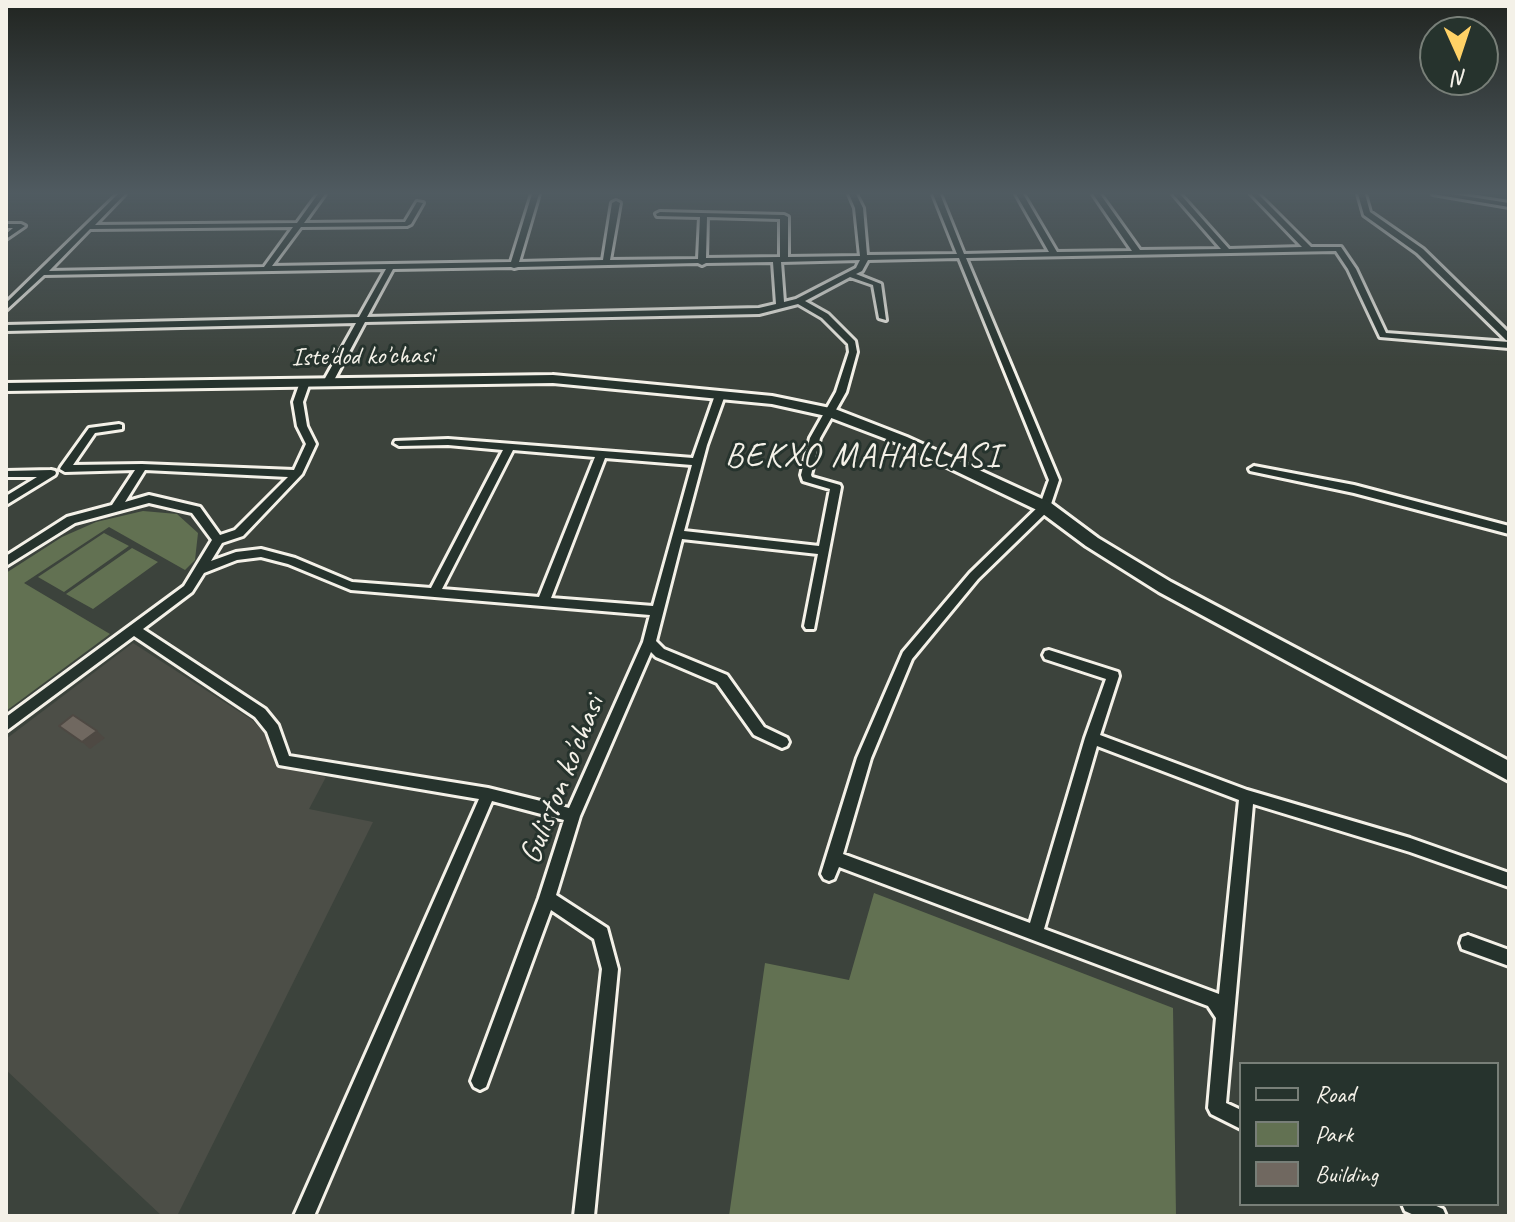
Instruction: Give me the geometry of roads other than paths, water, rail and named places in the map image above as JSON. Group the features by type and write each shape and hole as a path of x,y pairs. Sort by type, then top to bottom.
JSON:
{"street":[{"path":"6,308 65,251"},
{"path":"265,270 279,251"},
{"path":"514,266 519,251"},
{"path":"606,264 608,251"},
{"path":"702,251 702,263"},
{"path":"780,305 782,251"},
{"path":"863,251 864,260"},
{"path":"829,874 864,758 907,656 974,576 1045,507 1054,480 961,251"},
{"path":"1053,251 1055,255"},
{"path":"42,273 1226,251"},
{"path":"1339,251 1352,269 1383,335 1509,345"},
{"path":"1420,251 1509,338"},
{"path":"6,328 759,311 799,301 850,274 864,260"},
{"path":"328,382 365,320 390,268"},
{"path":"850,274 877,284 883,318"},
{"path":"799,301 825,316 852,343 853,352 830,412 815,438 806,475 807,479 836,487 810,626"},
{"name":"Iste'dod ko'chasi","path":"6,387 553,379 720,395 830,412 902,440 1045,507 1092,542 1165,587 1509,772"},
{"path":"6,725 188,589 218,540 239,533 297,474 311,444 302,426 298,402 305,382"},
{"name":"Guliston ko'chasi","path":"584,1216 610,969 601,934 547,898 573,816 649,642 697,462 720,395"},
{"path":"69,468 92,430 119,427"},
{"path":"399,443 510,446 697,462"},
{"path":"434,594 510,446"},
{"path":"543,603 601,454"},
{"path":"6,474 51,473 69,468 142,467 297,474"},
{"path":"116,508 142,467"},
{"path":"1254,469 1354,489 1509,530"},
{"path":"6,501 51,473"},
{"path":"6,562 71,520 149,499 196,510 218,540"},
{"path":"677,534 822,550"},
{"path":"200,570 236,556 261,553 291,561 351,586 655,611"},
{"path":"134,630 260,713 273,729 284,761 488,794 573,816"},
{"path":"649,642 660,653 722,679 759,731 782,742"},
{"path":"1035,933 1113,676 1049,655"},
{"path":"1092,738 1247,796 1410,845 1509,880"},
{"path":"304,1216 488,794"},
{"path":"1239,1119 1217,1108 1247,796"},
{"path":"835,858 1214,1000 1225,1016"},
{"path":"480,1081 547,898"},
{"path":"1468,943 1509,958"},
{"path":"1416,1206 1436,1216"}],"district":[{"name":"BEKXO MAHALLASI","path":"863,457"}]}
